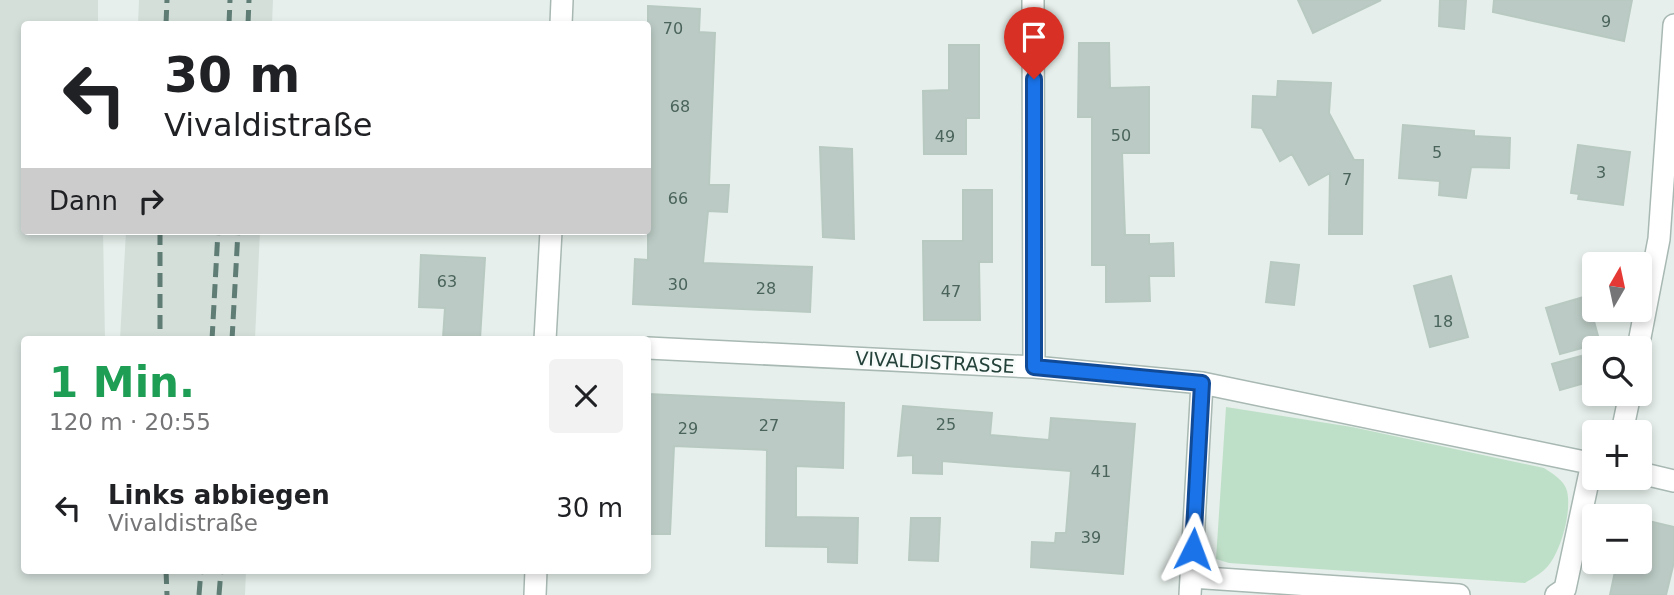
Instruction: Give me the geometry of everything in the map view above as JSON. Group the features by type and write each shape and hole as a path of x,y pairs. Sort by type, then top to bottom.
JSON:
{"street":[{"path":"561,21 562,0"},
{"path":"1033,0 1034,367"},
{"path":"1640,336 1659,239 1674,25"},
{"path":"545,336 551,235"},
{"name":"VIVALDISTRASSE","path":"651,348 1034,367 1202,383 1582,461"},
{"path":"1202,383 1191,586 1459,595"},
{"path":"1652,476 1674,481"},
{"name":"VIVALDISTRASSE","path":"1556,595 1565,589 1587,490"},
{"path":"535,595 536,574"}],"shaded area":[{"path":"0,0 98,0 98,21 21,21 21,235 103,235 105,336 21,336 21,574 246,574 245,595 0,595"},
{"path":"139,0 273,0 272,21 138,21"},
{"path":"126,235 260,235 255,336 120,336"}],"green space":[{"path":"1226,407 1352,427 1544,468 1561,480 1567,491 1567,520 1557,551 1546,569 1525,583 1229,563 1216,559"}],"building":[{"path":"1298,0 1381,0 1313,33"},
{"path":"1440,0 1466,0 1464,29 1439,26"},
{"path":"1494,0 1632,0 1624,41 1493,12"},
{"path":"648,6 700,9 699,32 715,33 709,185 729,185 727,212 708,211 703,263 812,267 810,312 633,304 635,259 648,260 648,235 651,235 651,21 648,21"},
{"path":"1079,43 1109,43 1110,88 1149,87 1149,153 1122,153 1125,235 1149,235 1149,244 1173,243 1174,276 1149,276 1150,301 1106,302 1106,265 1092,265 1092,117 1078,117"},
{"path":"949,45 979,45 979,118 966,118 966,154 924,154 923,91 949,90"},
{"path":"1278,81 1331,83 1329,113 1354,160 1363,160 1362,234 1329,234 1330,173 1309,185 1292,154 1280,161 1262,128 1252,127 1253,96 1277,97"},
{"path":"1403,125 1474,131 1474,136 1510,138 1509,168 1471,167 1466,198 1439,195 1440,181 1399,178"},
{"path":"1578,145 1630,152 1623,205 1578,199 1579,194 1571,193"},
{"path":"820,147 852,149 854,239 823,237"},
{"path":"963,190 992,190 992,262 979,262 980,320 924,320 923,241 963,241"},
{"path":"421,255 485,258 480,336 443,336 445,308 419,307"},
{"path":"1271,262 1299,265 1294,305 1266,302"},
{"path":"1451,276 1468,337 1430,347 1414,286"},
{"path":"1582,297 1582,322 1594,322 1598,336 1582,336 1582,348 1560,354 1546,308"},
{"path":"1581,356 1582,384 1560,390 1552,364"},
{"path":"651,394 844,403 843,468 796,466 796,517 858,518 857,563 828,562 828,547 766,546 767,450 674,446 670,534 651,534"},
{"path":"903,406 992,413 990,435 1049,440 1051,418 1135,424 1123,574 1031,567 1032,542 1055,543 1056,533 1066,533 1071,471 942,461 942,474 913,473 913,455 898,456"},
{"path":"911,518 940,518 938,561 909,560"},
{"path":"1652,522 1674,527 1674,562 1666,595 1610,595 1614,574 1652,574"}],"railway":[{"path":"166,21 167,0"},
{"path":"229,21 230,0"},
{"path":"248,21 249,0"},
{"path":"160,235 160,336"},
{"path":"212,336 218,235"},
{"path":"232,336 238,235"},
{"path":"166,574 167,595"},
{"path":"199,595 201,574"},
{"path":"219,595 221,574"}],"route":[{"path":"1034,79 1034,367 1202,383 1193,549"}]}
